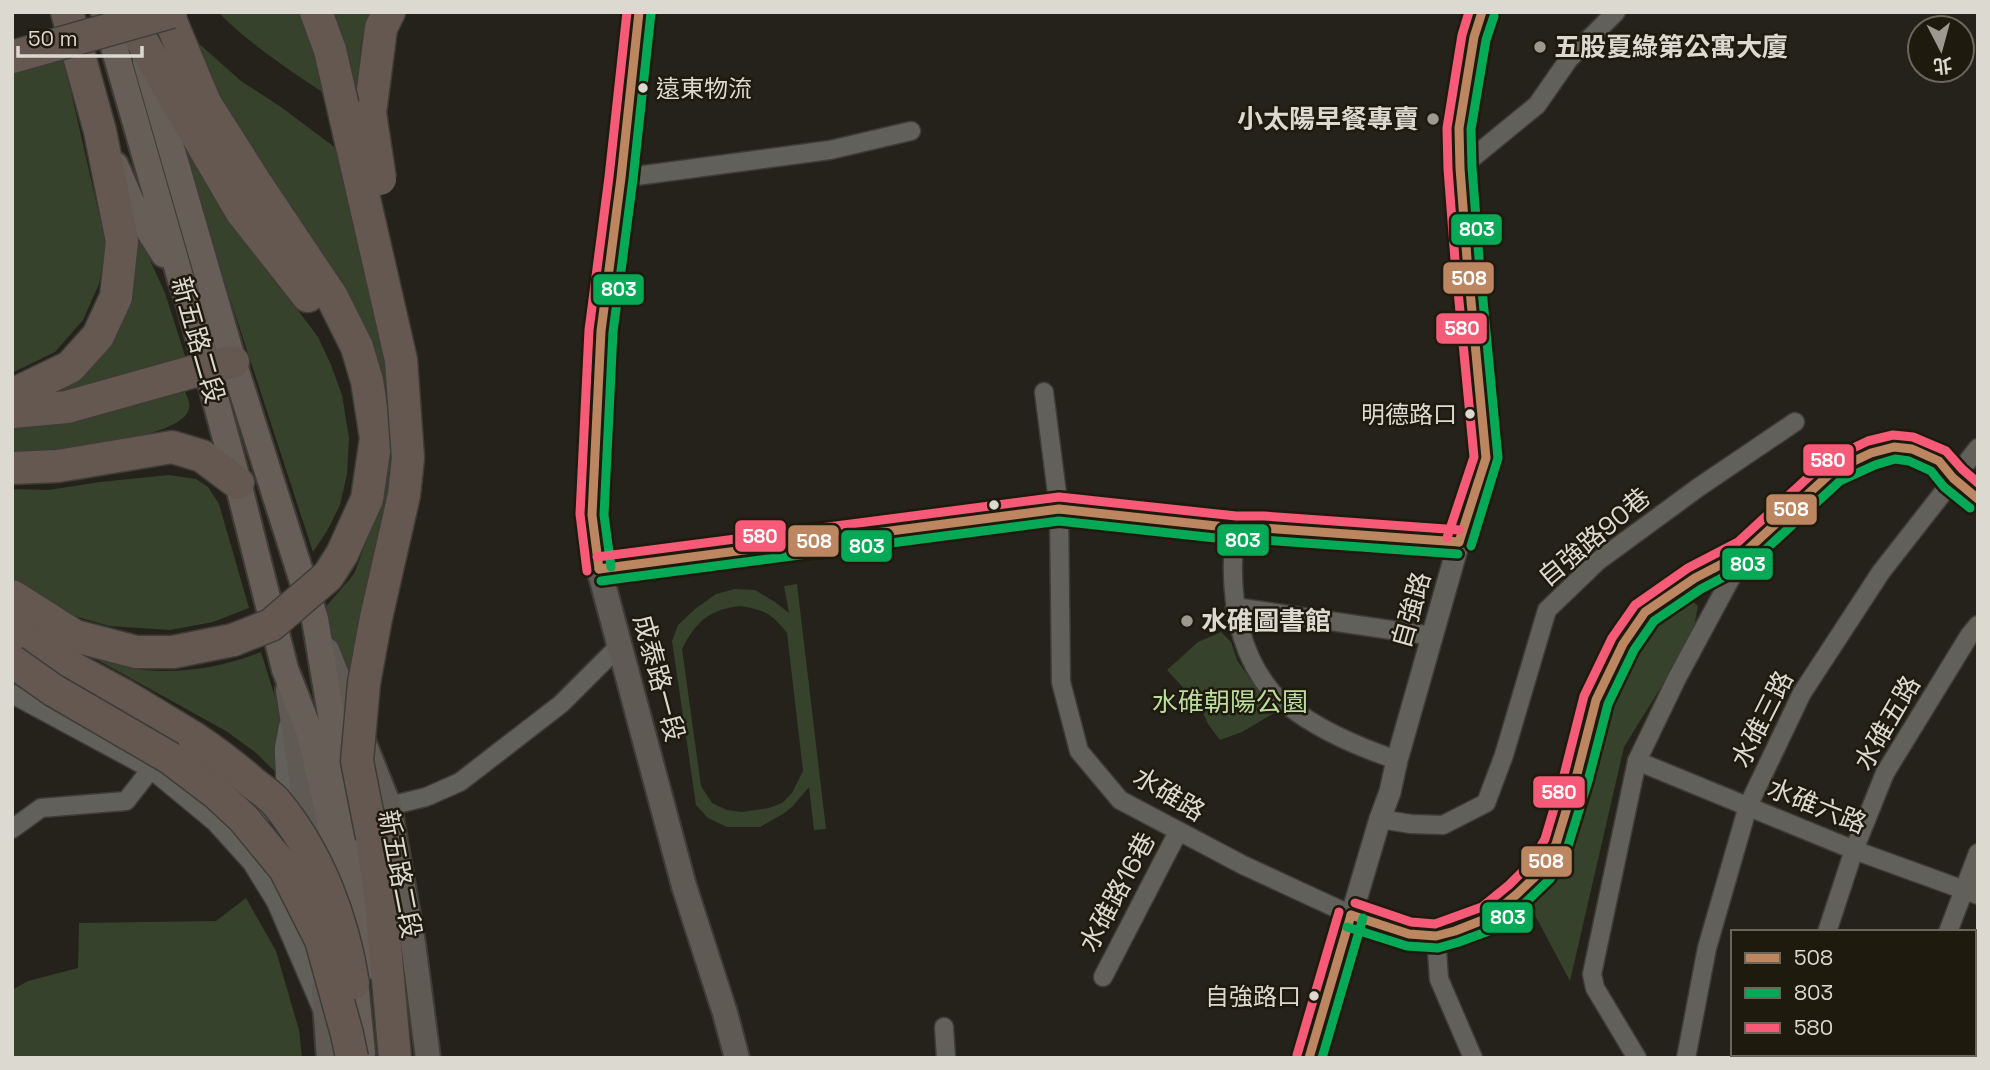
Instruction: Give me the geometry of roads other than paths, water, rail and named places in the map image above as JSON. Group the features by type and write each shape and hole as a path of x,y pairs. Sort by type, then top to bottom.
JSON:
{"highway":[{"path":"12,396 70,367 98,336 116,297 122,241 100,131 67,12"},
{"path":"12,57 169,12 205,103 332,298 357,347 367,381 376,438 367,499 342,554 328,576 271,625 233,640 173,652 136,652 75,636 12,596"},
{"path":"316,12 330,50 401,360 408,458 404,495 376,618 363,696 357,761 381,901 395,1058"},
{"path":"372,837 366,761 370,705 417,483 420,452 410,312 384,200 370,113 381,28 389,12"},
{"path":"136,24 241,211 331,325 349,364 372,475"},
{"path":"12,412 67,407 219,365"},
{"path":"12,468 58,466 172,447 202,456 238,483"},
{"path":"12,629 37,649 123,695 194,738 234,766 274,800 303,840 322,877 341,929 353,979 363,1058"},
{"path":"12,661 53,690 170,758 216,793 243,818 285,869 321,940 352,1058"}],"main road":[{"name":"新五路二段","path":"104,12 181,280 219,365 389,806 413,943 428,1058"},
{"name":"成泰路一段","path":"639,12 601,331 592,515 599,569 684,886 737,1058"},
{"name":"新五路二段","path":"136,24 168,142 219,365 238,483 285,669 307,816 329,1058"},
{"path":"100,131 131,202 181,280"},
{"name":"新五路二段","path":"315,618 372,957 383,1058"},
{"name":"新五路二段","path":"285,669 310,733 331,824 353,959 363,1058"}],"street":[{"name":"自強路","path":"1309,1058 1390,792 1459,542 1486,458 1460,168 1460,128 1464,94 1474,37 1482,12"},
{"path":"1460,168 1537,105 1569,59 1616,12"},
{"path":"621,178 830,149 911,131"},
{"name":"水碓路","path":"1044,392 1059,509 1061,682 1079,751 1120,800 1178,832 1351,915 1409,934 1436,936"},
{"name":"自強路90巷","path":"1380,819 1443,825 1486,803 1504,755 1547,610 1598,561 1699,487 1795,422"},
{"path":"1472,1058 1438,979 1436,936 1488,918 1541,872 1556,844 1596,700 1623,644 1645,612 1695,578 1745,552 1833,471 1871,453 1894,447 1912,449 1939,461 1953,478 1978,499"},
{"name":"水碓三路","path":"1686,1058 1707,948 1748,806 1802,693 1881,572 1978,448"},
{"path":"599,569 1059,509 1235,528 1459,542"},
{"path":"1235,528 1232,572 1242,636 1254,667 1272,693 1299,715 1325,730 1397,761"},
{"path":"1637,1058 1595,988 1592,974 1637,761 1677,678 1745,552"},
{"path":"1236,607 1432,636"},
{"name":"水碓五路","path":"1828,930 1854,850 1885,773 1978,625"},
{"path":"389,806 426,797 460,782 561,704 620,645"},
{"path":"12,694 150,769 215,822 251,863 276,902 327,1022"},
{"path":"215,822 233,823 257,817 278,804 284,791 284,749 290,708"},
{"name":"水碓六路","path":"1637,761 1854,850 1970,892"},
{"path":"12,829 41,808 126,802 150,769"},
{"name":"水碓路16巷","path":"1103,977 1178,832"},
{"path":"1949,930 1970,892 1978,853"},
{"path":"944,1027 946,1058"}],"place":[{"name":"五股夏綠第公寓大廈","path":"1540,47"},
{"name":"遠東物流","path":"643,88"},
{"name":"小太陽早餐專賣","path":"1433,119"},
{"name":"明德路口","path":"1470,414"},
{"name":"水碓圖書館","path":"1187,621"},
{"name":"自強路口","path":"1314,996"}],"park label":[{"name":"水碓朝陽公園","path":"1230,702"}]}
